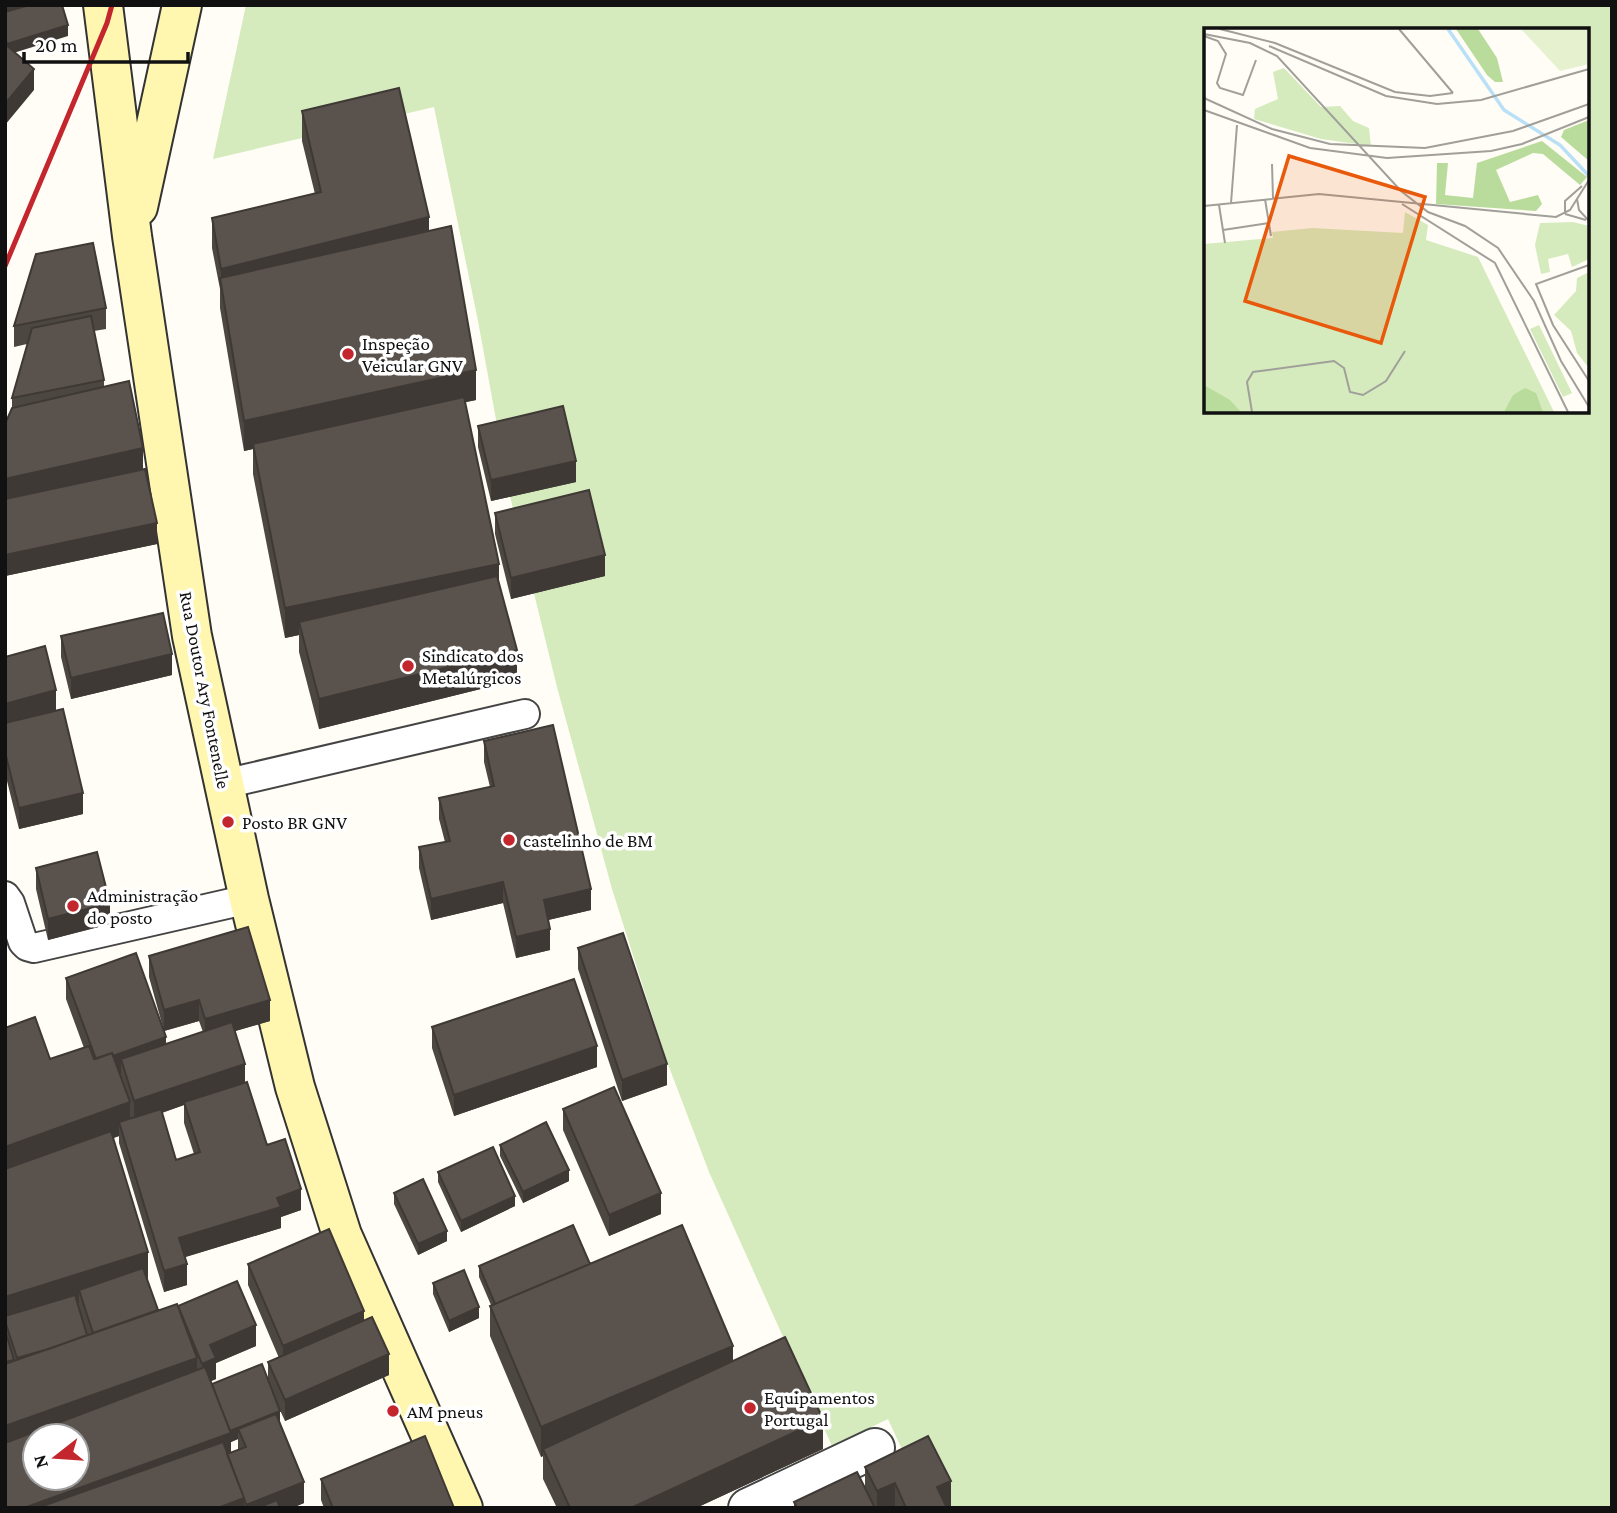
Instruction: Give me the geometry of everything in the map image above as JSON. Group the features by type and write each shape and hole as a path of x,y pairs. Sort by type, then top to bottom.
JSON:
{"main road":[{"name":"Rua Doutor Ary Fontenelle","path":"103,5 132,236 192,636 249,899 295,1087 342,1235 463,1508"},
{"path":"132,236 182,5"}],"street":[{"path":"748,1508 876,1448"}],"lane":[{"path":"224,784 525,713"},
{"path":"5,896 10,902 23,942 34,948 249,899"}],"green space":[{"path":"246,5 1612,5 1612,1508 929,1508 888,1419 832,1446 709,1172 666,1059 612,889 557,687 510,496 478,321 434,107 213,159"}],"building":[{"path":"29,5 62,5 68,25 7,44 5,12"},
{"path":"5,44 34,69 5,104"},
{"path":"399,88 429,217 221,269 212,218 321,192 302,111"},
{"name":"Inspeção Veicular GNV","path":"451,226 476,370 244,421 220,278"},
{"path":"93,243 106,308 14,326 36,254"},
{"path":"91,316 104,380 12,398 32,328"},
{"path":"129,381 143,448 5,479 5,424 12,408"},
{"path":"464,397 499,564 285,608 253,444"},
{"path":"563,406 576,461 491,480 478,426"},
{"path":"145,469 157,523 5,555 5,499"},
{"path":"589,490 605,555 511,578 495,513"},
{"name":"Sindicato dos Metalúrgicos","path":"497,576 517,650 319,699 299,622"},
{"path":"163,613 172,654 71,678 61,636"},
{"path":"45,646 56,690 5,704 5,657"},
{"path":"63,709 83,793 19,808 5,752 5,723"},
{"name":"castelinho de BM","path":"553,725 591,889 544,900 550,929 516,937 503,882 431,899 419,847 450,841 439,798 494,786 484,741"},
{"path":"97,852 110,903 48,919 36,868"},
{"path":"248,927 270,1000 205,1019 199,1000 164,1010 149,956"},
{"path":"623,933 667,1064 622,1080 578,948"},
{"path":"136,953 166,1037 113,1056 112,1053 96,1059 66,978"},
{"path":"574,979 597,1046 454,1095 432,1027"},
{"path":"35,1017 50,1059 89,1046 94,1059 112,1053 130,1102 5,1147 5,1028"},
{"path":"232,1022 245,1064 134,1101 121,1059"},
{"path":"247,1082 267,1145 285,1139 301,1189 277,1198 281,1207 179,1238 187,1264 164,1271 119,1122 161,1109 176,1160 200,1152 184,1102"},
{"path":"614,1087 661,1193 609,1215 563,1109"},
{"path":"546,1122 569,1170 523,1192 500,1145"},
{"path":"111,1131 148,1252 5,1297 5,1169"},
{"path":"493,1147 515,1196 461,1221 438,1172"},
{"path":"423,1179 447,1231 418,1244 394,1193"},
{"path":"573,1225 590,1264 495,1304 479,1266"},
{"path":"682,1225 733,1346 541,1427 490,1306"},
{"path":"329,1229 364,1311 283,1346 248,1264"},
{"path":"143,1268 158,1310 93,1333 79,1290"},
{"path":"464,1270 479,1307 449,1321 433,1283"},
{"path":"237,1281 256,1325 210,1345 216,1358 202,1364 178,1306"},
{"path":"75,1295 87,1335 17,1358 5,1316"},
{"path":"177,1304 197,1358 5,1426 5,1364"},
{"path":"372,1317 389,1354 285,1400 268,1362"},
{"path":"5,1330 14,1360 5,1362"},
{"name":"Equipamentos Portugal","path":"785,1337 823,1419 631,1508 570,1508 543,1449"},
{"path":"262,1364 280,1411 230,1431 212,1384"},
{"path":"205,1367 231,1433 91,1484 91,1422 60,1422"},
{"path":"276,1414 304,1482 246,1505 227,1454 246,1447 238,1429"},
{"path":"425,1436 454,1508 333,1508 321,1479"},
{"path":"928,1436 951,1481 937,1487 947,1508 906,1508 895,1483 877,1491 865,1467"},
{"path":"21,1437 21,1492 68,1492 24,1508 5,1508 5,1443"},
{"path":"223,1442 244,1498 218,1508 37,1508 82,1492 91,1492 91,1489"},
{"path":"857,1472 875,1508 797,1508 794,1502"},
{"path":"277,1500 280,1508 257,1508"}],"railway":[{"path":"5,266 107,23 112,5"}],"place":[{"name":"Inspeção Veicular GNV","path":"348,354"},
{"name":"Sindicato dos Metalúrgicos","path":"408,666"},
{"name":"Posto BR GNV","path":"228,822"},
{"name":"castelinho de BM","path":"509,840"},
{"name":"Administração do posto","path":"73,906"},
{"name":"Equipamentos Portugal","path":"750,1408"},
{"name":"AM pneus","path":"393,1411"}]}
